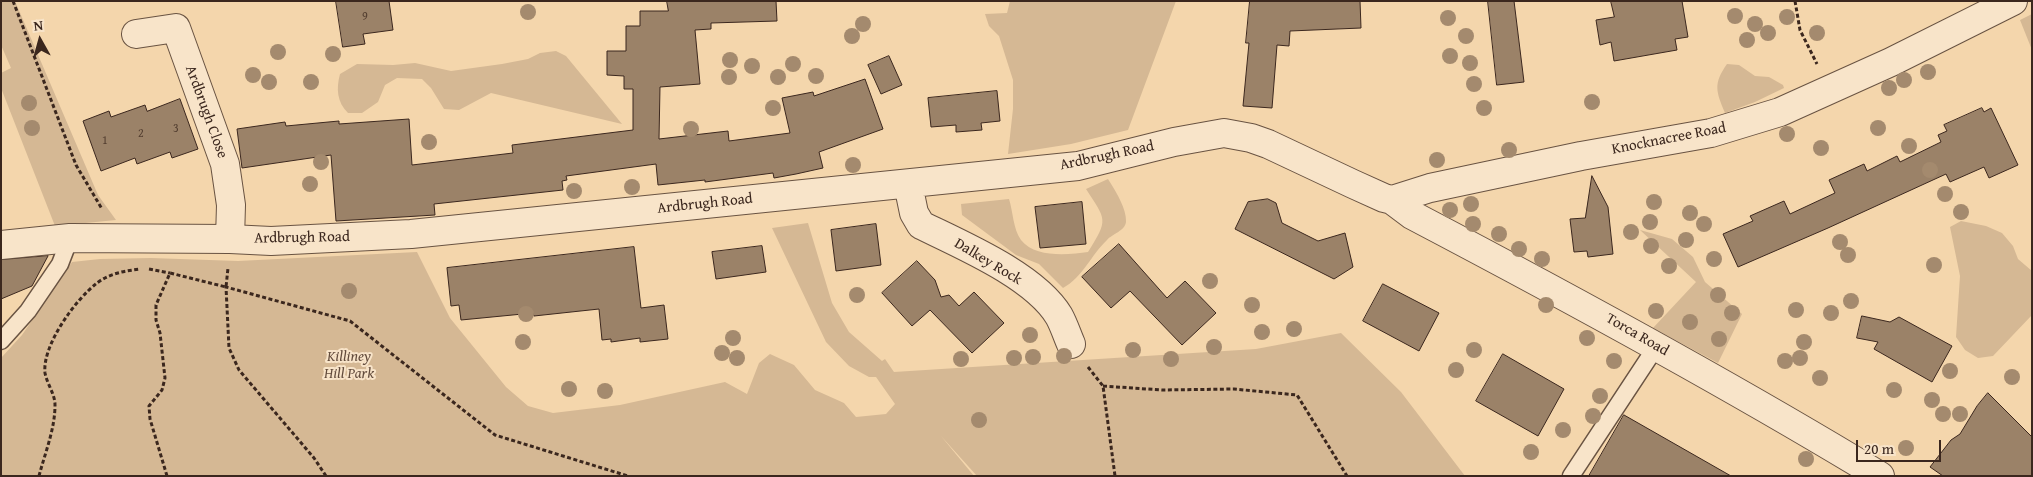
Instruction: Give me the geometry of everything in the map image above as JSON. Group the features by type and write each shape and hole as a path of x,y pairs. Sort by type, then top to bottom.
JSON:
{"street":[{"name":"Knocknacree Road","path":"1392,200 1430,188 1572,158 1710,133 1780,112 1890,62 2013,1"},
{"name":"Ardbrugh Close","path":"136,34 176,28 225,164 231,205 230,239"},
{"name":"Ardbrugh Road","path":"1,245 70,238 271,241 411,234 1078,166 1174,142 1224,134 1251,138 1268,144 1392,200"},
{"name":"Dalkey Rock","path":"908,184 914,213 921,225 1002,267 1035,290 1058,316 1071,344"},
{"name":"Torca Road","path":"1392,200 1412,215 1610,320 1790,421 1880,476"}],"lane":[{"path":"1,341 28,311 60,264 70,238"},
{"path":"1572,476 1656,346"}],"path":[{"path":"13,1 76,164 119,238"},
{"path":"1795,1 1800,30 1828,90"},
{"path":"230,239 226,288 229,348 239,370 314,458 326,476"},
{"path":"39,476 52,429 56,404 45,372 48,348 78,301 98,282 116,273 144,268 170,273 350,321 495,435 628,476"},
{"path":"167,476 150,419 149,406 162,390 165,378 160,333 156,320 156,305 170,273"},
{"path":"1115,476 1102,386 1162,390 1234,389 1297,395 1347,476"}],"green space":[{"path":"1,1 15,1 98,195 116,220 55,226 1,88 1,73 11,68 1,45"},
{"path":"1010,1 1176,1 1128,130 1071,144 1008,154 1013,109 1013,80 999,36 989,26 985,14 1007,13"},
{"path":"2032,14 2032,50 2020,20"},
{"path":"556,51 566,56 622,124 491,93 459,110 444,109 431,88 422,79 397,78 385,85 378,102 362,113 348,113 344,109 338,95 340,74 357,64 393,65 415,63 451,71 502,64 528,59 540,53"},
{"path":"1727,64 1739,65 1755,76 1769,77 1783,85 1784,88 1755,102 1725,113 1717,88"},
{"path":"1108,179 1123,206 1126,217 1125,225 1101,246 1076,278 1063,288 1039,264 1016,255 962,215 961,204 1009,199 1016,231 1027,246 1052,254 1088,252 1099,233 1102,220 1098,207 1086,189"},
{"path":"1961,221 1986,226 2002,233 2013,246 2018,259 2032,271 2032,315 1993,356 1978,358 1965,350 1956,337 1960,276 1950,227"},
{"name":"Killiney Hill Park","path":"808,223 832,303 849,332 882,361 885,359 894,372 1256,349 1341,333 1401,392 1465,476 977,476 941,436 974,476 1,476 1,358 22,335 72,262 100,259 151,258 238,261 417,252 450,318 506,387 528,406 553,413 620,405 725,382 747,394 759,363 770,354 794,365 815,390 844,403 856,417 886,414 895,404 876,377 869,377 849,366 826,342 772,228"},
{"path":"1640,230 1672,239 1693,257 1705,282 1742,314 1718,363 1653,328 1696,282"}],"building":[{"path":"336,1 389,1 393,30 363,34 365,44 343,47"},
{"path":"667,1 776,1 777,21 711,23 711,29 695,30 700,84 660,87 659,139 728,131 729,141 790,133 782,98 813,92 814,96 865,79 883,129 819,152 823,168 796,174 774,178 773,173 705,182 705,180 658,185 656,164 566,176 567,180 562,181 563,190 434,204 435,215 336,221 331,155 242,168 237,129 285,122 286,126 339,121 339,124 409,119 412,165 513,153 512,145 633,130 633,89 624,89 624,76 607,75 607,51 626,51 626,26 640,26 640,11 668,11"},
{"path":"1250,1 1360,1 1361,28 1290,31 1289,46 1277,45 1272,108 1243,106 1249,43 1246,43"},
{"path":"1488,1 1514,1 1524,82 1497,85"},
{"path":"1611,1 1682,1 1688,37 1675,39 1677,50 1614,61 1611,42 1600,45 1596,20 1614,17"},
{"path":"889,56 902,85 881,94 868,65"},
{"path":"997,91 1000,121 981,123 982,130 956,132 956,125 931,127 928,98"},
{"path":"180,99 198,149 172,158 170,152 137,164 135,158 101,171 83,121 109,111 111,117 145,105 147,111"},
{"path":"1982,108 1984,112 1991,108 2018,165 1989,178 1984,167 1950,182 1946,174 1738,267 1723,234 1753,221 1750,216 1784,201 1790,214 1835,193 1829,180 1864,164 1867,171 1897,156 1900,162 1941,142 1938,135 1947,131 1944,125"},
{"path":"1592,176 1608,207 1613,254 1588,257 1587,251 1574,252 1570,219 1585,218"},
{"path":"1268,199 1276,203 1282,223 1318,241 1345,233 1353,267 1334,279 1235,229 1248,202"},
{"path":"1082,202 1086,244 1040,248 1035,207"},
{"path":"876,224 881,265 836,271 831,230"},
{"path":"1119,244 1167,298 1185,281 1216,313 1182,345 1130,291 1111,308 1082,277"},
{"path":"762,246 766,272 716,279 712,252"},
{"path":"634,247 641,308 664,305 668,339 640,342 640,338 611,342 611,339 602,340 599,309 534,316 533,313 461,320 459,305 451,306 447,268"},
{"path":"48,256 32,286 1,299 1,260"},
{"path":"917,261 935,280 941,297 949,295 959,306 974,292 1004,323 972,353 930,310 912,326 882,293"},
{"path":"1383,284 1439,313 1419,351 1363,321"},
{"path":"1862,316 1890,322 1899,317 1952,346 1932,382 1874,349 1878,342 1857,338"},
{"path":"1503,354 1564,389 1538,436 1476,401"},
{"path":"1988,393 2032,437 2032,476 1943,476 1930,467 1951,440 1960,434 1977,406"},
{"path":"1624,415 1731,476 1589,476"}]}
